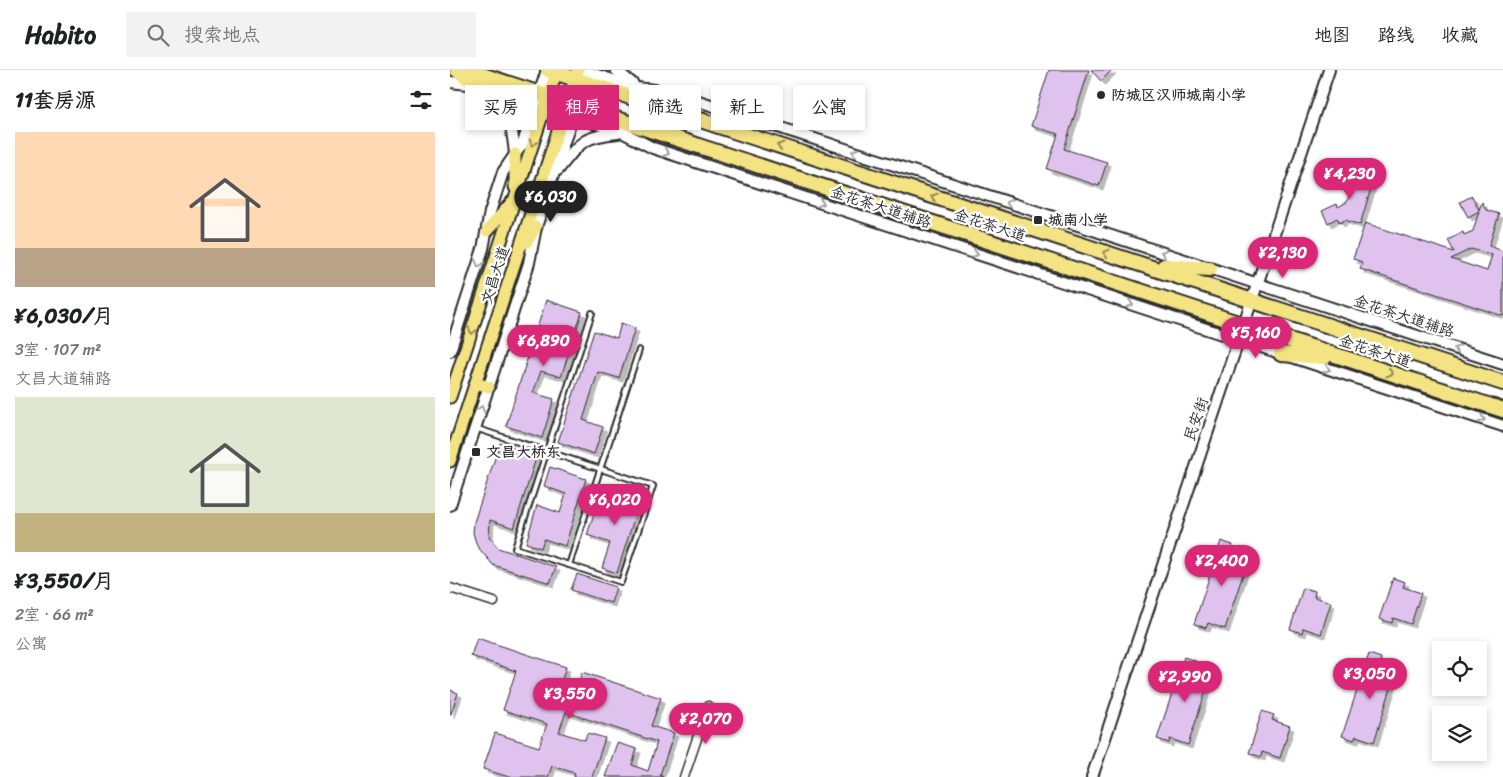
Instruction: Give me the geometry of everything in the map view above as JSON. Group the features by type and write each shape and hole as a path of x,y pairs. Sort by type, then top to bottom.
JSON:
{"highway":[{"path":"457,70 477,85"},
{"name":"金花茶大道","path":"467,70 547,102"},
{"name":"金花茶大道","path":"552,71 582,74 629,94"},
{"name":"金花茶大道","path":"701,120 1503,383"},
{"name":"金花茶大道","path":"619,123 652,131 1503,410"},
{"path":"622,132 652,131"},
{"path":"1143,265 1210,269"},
{"path":"1281,354 1348,359"}],"main road":[{"name":"文昌大道","path":"450,397 453,376 515,199 542,100 552,71"},
{"name":"文昌大道","path":"450,462 516,260 563,130"},
{"path":"487,231 515,199 515,154"},
{"path":"516,260 536,227"},
{"path":"476,383 489,387"}],"street":[{"path":"616,70 634,85"},
{"name":"民安街","path":"1092,777 1329,70"},
{"name":"金花茶大道辅路","path":"582,74 629,86"},
{"path":"450,82 477,85"},
{"path":"450,351 483,249 490,212 504,172 523,143 542,100 537,99"},
{"name":"金花茶大道辅路","path":"701,102 1503,364"},
{"path":"512,130 515,154"},
{"path":"450,505 529,263 536,227 553,177 565,130"},
{"name":"金花茶大道辅路","path":"617,130 662,152 1503,426"},
{"path":"553,177 581,142 591,137 622,132"},
{"path":"450,588 494,602"},
{"path":"684,777 708,706"}],"lane":[{"path":"475,428 547,451 600,468 653,486 621,582 515,548 547,451 592,313"},
{"path":"569,565 639,350"}],"building":[{"path":"1049,70 1089,70 1064,149 1107,162 1099,186 1047,169 1058,134 1031,126"},
{"path":"1091,70 1112,70 1101,81"},
{"path":"1345,167 1353,182 1355,174 1359,181 1372,185 1360,225 1345,220 1340,223 1337,218 1328,223 1322,211 1337,204 1338,207 1347,202 1353,183 1342,188 1334,173"},
{"path":"1472,196 1479,210 1482,202 1486,210 1499,214 1489,246 1503,251 1503,316 1360,269 1362,262 1353,259 1365,223 1454,252 1448,240 1463,232 1464,235 1473,231 1479,211 1468,217 1460,202","holes":["1471,249 1492,255 1487,271 1451,259"]},
{"path":"546,300 582,312 561,377 541,371 533,393 554,399 542,438 506,426"},
{"path":"621,323 635,328 619,378 598,372 583,420 603,427 594,454 558,442 594,331 617,338"},
{"path":"500,443 537,455 514,528 490,520 489,537 498,548 556,567 550,583 493,565 477,546 473,533 474,522"},
{"path":"550,467 586,479 565,546 544,539 541,548 526,543 537,505 560,513 566,494 544,486"},
{"path":"628,486 643,490 617,573 602,568 610,543 587,535 599,498 622,506"},
{"path":"1221,541 1233,545 1231,550 1249,556 1225,629 1208,623 1206,628 1194,624"},
{"path":"577,574 616,587 611,603 571,590"},
{"path":"1393,578 1405,582 1403,587 1421,593 1411,624 1393,618 1392,623 1379,619"},
{"path":"1303,588 1315,591 1314,597 1331,602 1321,634 1303,628 1302,633 1290,629"},
{"path":"477,638 566,667 557,695 573,700 582,672 661,698 651,726 674,733 660,775 663,777 605,777 617,743 637,749 632,765 648,771 657,742 566,712 559,732 585,740 587,733 605,738 592,777 574,777 575,773 552,766 548,777 509,777 483,769 495,733 539,747 547,724 503,710 516,671 471,656"},
{"path":"1369,654 1381,658 1380,663 1397,669 1374,742 1356,736 1354,740 1342,736"},
{"path":"1184,657 1196,661 1194,666 1212,672 1188,745 1170,739 1169,743 1157,739"},
{"path":"450,690 458,693 451,714 450,714"},
{"path":"1262,711 1274,715 1272,720 1290,726 1280,758 1262,752 1261,757 1249,753"}],"place":[{"name":"防城区汉师城南小学","path":"1101,95"},
{"name":"城南小学","path":"1038,220"},
{"name":"文昌大桥东","path":"476,452"}]}
